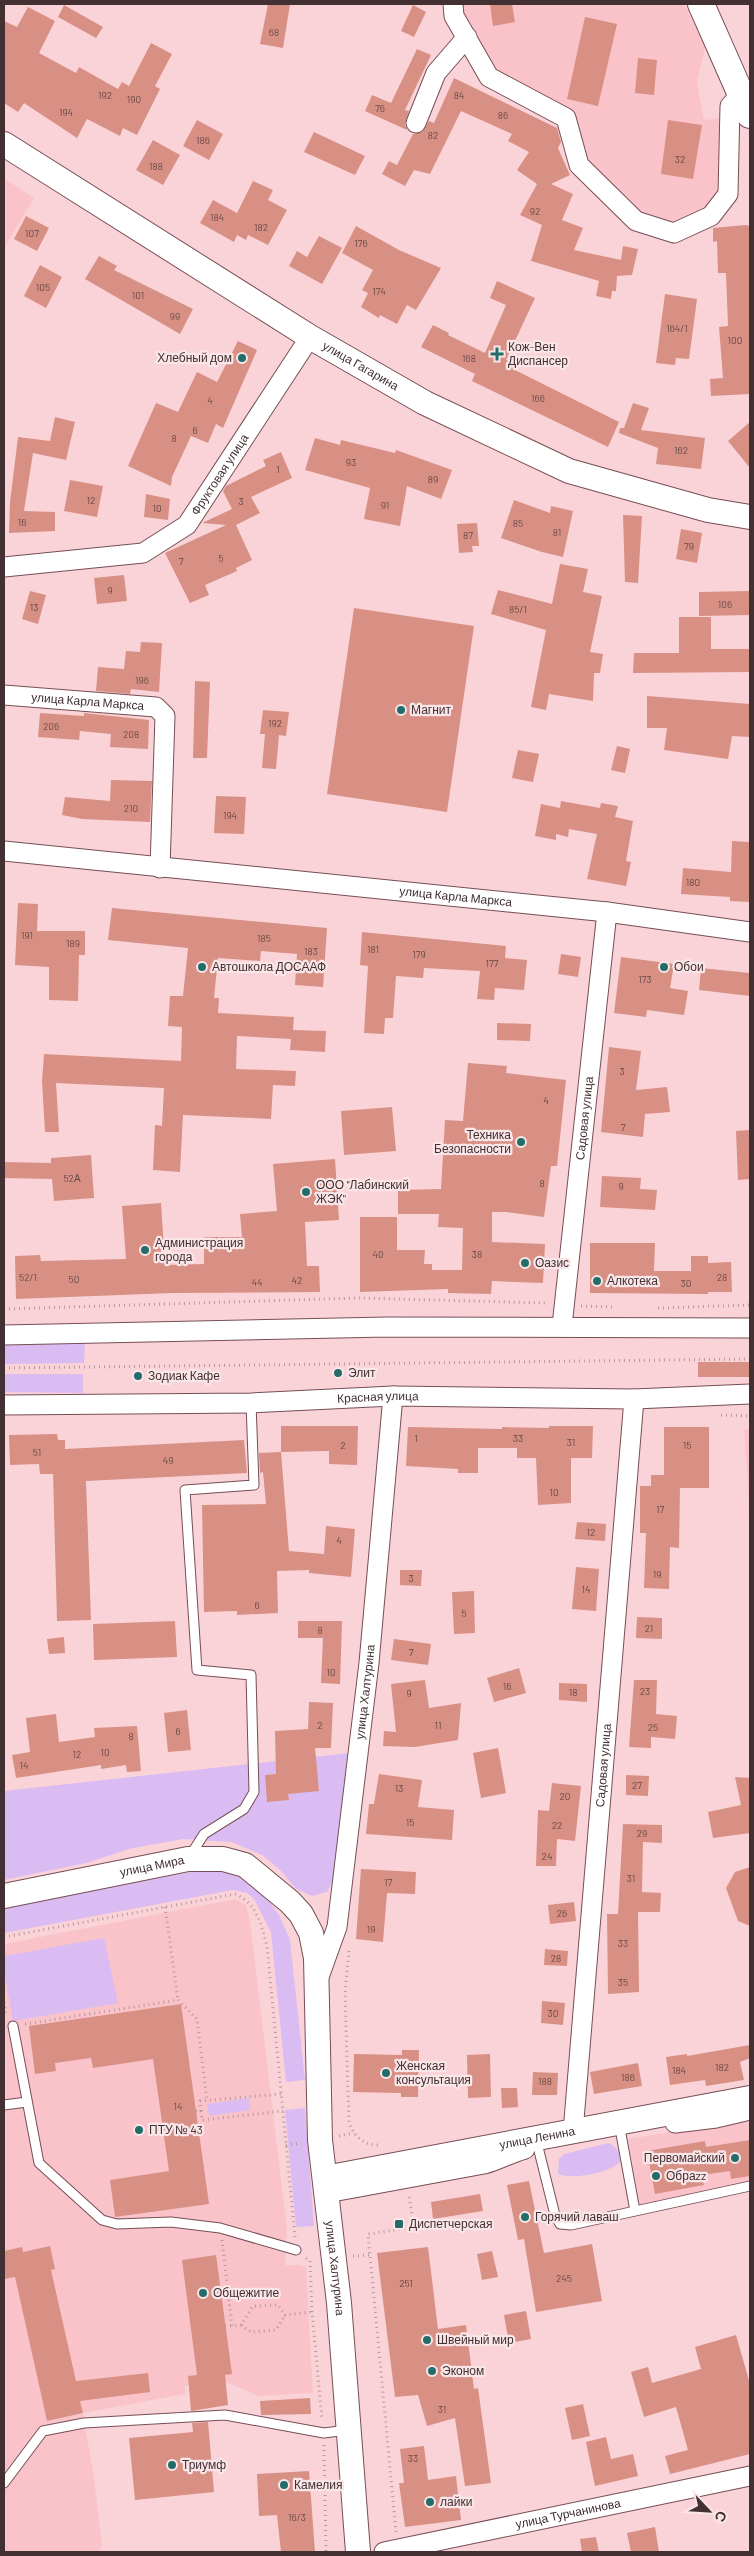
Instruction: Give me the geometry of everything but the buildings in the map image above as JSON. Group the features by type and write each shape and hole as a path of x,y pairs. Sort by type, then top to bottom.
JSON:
{"main road":[{"path":"701,4 746,104"}],"street":[{"path":"453,4 454,16 489,77 566,118 579,165 636,221 674,234 712,216 728,194 730,106 746,104"},
{"path":"416,123 436,73 466,37"},
{"name":"улица Гагарина","path":"4,144 310,337 425,403 569,470 708,510 750,517"},
{"name":"Фруктовая улица","path":"4,567 143,553 187,525 310,337"},
{"name":"улица Карла Маркса","path":"4,695 156,707 165,716 160,868"},
{"name":"улица Карла Маркса","path":"4,851 607,912 750,932"},
{"name":"Садовая улица","path":"562,1326 607,912"},
{"path":"4,1335 387,1327 750,1328"},
{"name":"Красная улица","path":"4,1405 251,1403 393,1396 634,1399 750,1394"},
{"name":"улица Халтурина","path":"317,1984 336,1927 369,1662 393,1396"},
{"name":"Садовая улица","path":"573,2132 634,1399"},
{"name":"улица Мира","path":"4,1896 188,1859 223,1859 245,1865 290,1902"},
{"name":"улица Халтурина","path":"290,1902 301,1914 311,1932 316,1958 320,2140 339,2303 358,2552"},
{"name":"улица Ленина","path":"326,2185 537,2142 573,2132 620,2126 750,2098"},
{"path":"537,2142 620,2126 716,2118 750,2110"},
{"name":"улица Турчанинова","path":"391,2551 750,2476"}],"lane":[{"path":"188,1859 204,1834 244,1809 254,1792 251,1675 197,1670 185,1490 254,1485 251,1403"},
{"path":"13,2026 39,2163 102,2220 116,2224 171,2222 220,2228 296,2250"},
{"path":"4,2105 27,2102"},
{"path":"620,2126 635,2211"},
{"path":"537,2142 555,2215 560,2224 571,2225 750,2186"},
{"path":"4,2483 43,2431 84,2423 225,2415 324,2433 348,2430"}],"path":[{"path":"4,1309 358,1298 563,1303 578,1306 617,1308"},
{"path":"655,1308 750,1305"},
{"path":"4,1368 750,1359"},
{"path":"712,1415 750,1416"},
{"path":"4,1937 235,1894 248,1900 260,1921 267,1946 296,2250 310,2261 312,2312 324,2433 326,2552"},
{"path":"166,1907 178,2000 197,2019 207,2100"},
{"path":"349,1945 345,1993 349,2123 354,2134 364,2143 382,2146"},
{"path":"13,2026 178,2000"},
{"path":"281,2094 200,2101 202,2120 283,2111"},
{"path":"196,2111 201,2110"},
{"path":"391,2551 368,2234 414,2227 408,2189"},
{"path":"220,2228 232,2326"},
{"path":"241,2325 254,2306 278,2305 285,2315"},
{"path":"285,2315 312,2312"},
{"path":"225,2326 241,2325 251,2332 276,2330 285,2315"}],"shaded area":[{"path":"461,4 684,4 705,48 697,82 704,120 721,118 723,182 714,209 673,226 640,214 585,161 577,140 494,71 464,16"},
{"path":"4,178 34,198 4,249"},
{"path":"85,1343 84,1363 4,1364 4,1344"},
{"path":"4,1374 83,1374 83,1393 4,1392"},
{"path":"744,1429 750,1429 750,1556 748,1485"},
{"path":"350,1753 335,1877 327,1892 312,1896 296,1889 281,1871 262,1855 232,1842 183,1839 133,1848 86,1863 4,1880 4,1791"},
{"path":"197,1871 223,1872 243,1878 263,1892 280,1917 290,1940 305,2080 286,2082 271,1932 254,1899 247,1893 233,1890 4,1933 4,1907"},
{"name":"ПТУ № 43","path":"235,1899 246,1905 250,1921 287,2229 285,2265 306,2267 313,2393 258,2396 229,2383 185,2386 185,2394 83,2413 94,2478 102,2546 99,2552 4,2552 4,1944"},
{"path":"104,1938 118,2003 13,2021 4,1971 4,1956"},
{"path":"249,2098 250,2110 209,2116 207,2104"},
{"path":"305,2108 314,2226 296,2227 285,2110"},
{"path":"750,2119 750,2181 640,2205 628,2139"},
{"path":"608,2143 614,2146 619,2153 620,2162 615,2166 600,2172 581,2176 558,2174 559,2159 564,2154"}],"place":[{"name":"Кож-Вен Диспансер","path":"497,354"},
{"name":"Хлебный дом","path":"242,358"},
{"name":"Магнит","path":"401,710"},
{"name":"Автошкола ДОСААФ","path":"202,967"},
{"name":"Обои","path":"664,967"},
{"name":"Техника Безопасности","path":"521,1142"},
{"name":"ООО \"Лабинский ЖЭК\"","path":"306,1192"},
{"name":"Администрация города","path":"145,1250"},
{"name":"Оазис","path":"525,1263"},
{"name":"Алкотека","path":"597,1281"},
{"name":"Элит","path":"338,1373"},
{"name":"Зодиак Кафе","path":"138,1376"},
{"name":"Женская консультация","path":"386,2073"},
{"name":"ПТУ № 43","path":"139,2130"},
{"name":"Первомайский","path":"735,2158"},
{"name":"Обраzz","path":"656,2176"},
{"name":"Горячий лаваш","path":"525,2217"},
{"name":"Диспетчерская","path":"399,2224"},
{"name":"Общежитие","path":"203,2293"},
{"name":"Швейный мир","path":"427,2340"},
{"name":"Эконом","path":"432,2371"},
{"name":"Триумф","path":"172,2465"},
{"name":"Камелия","path":"284,2485"},
{"name":"лайки","path":"430,2502"}]}
